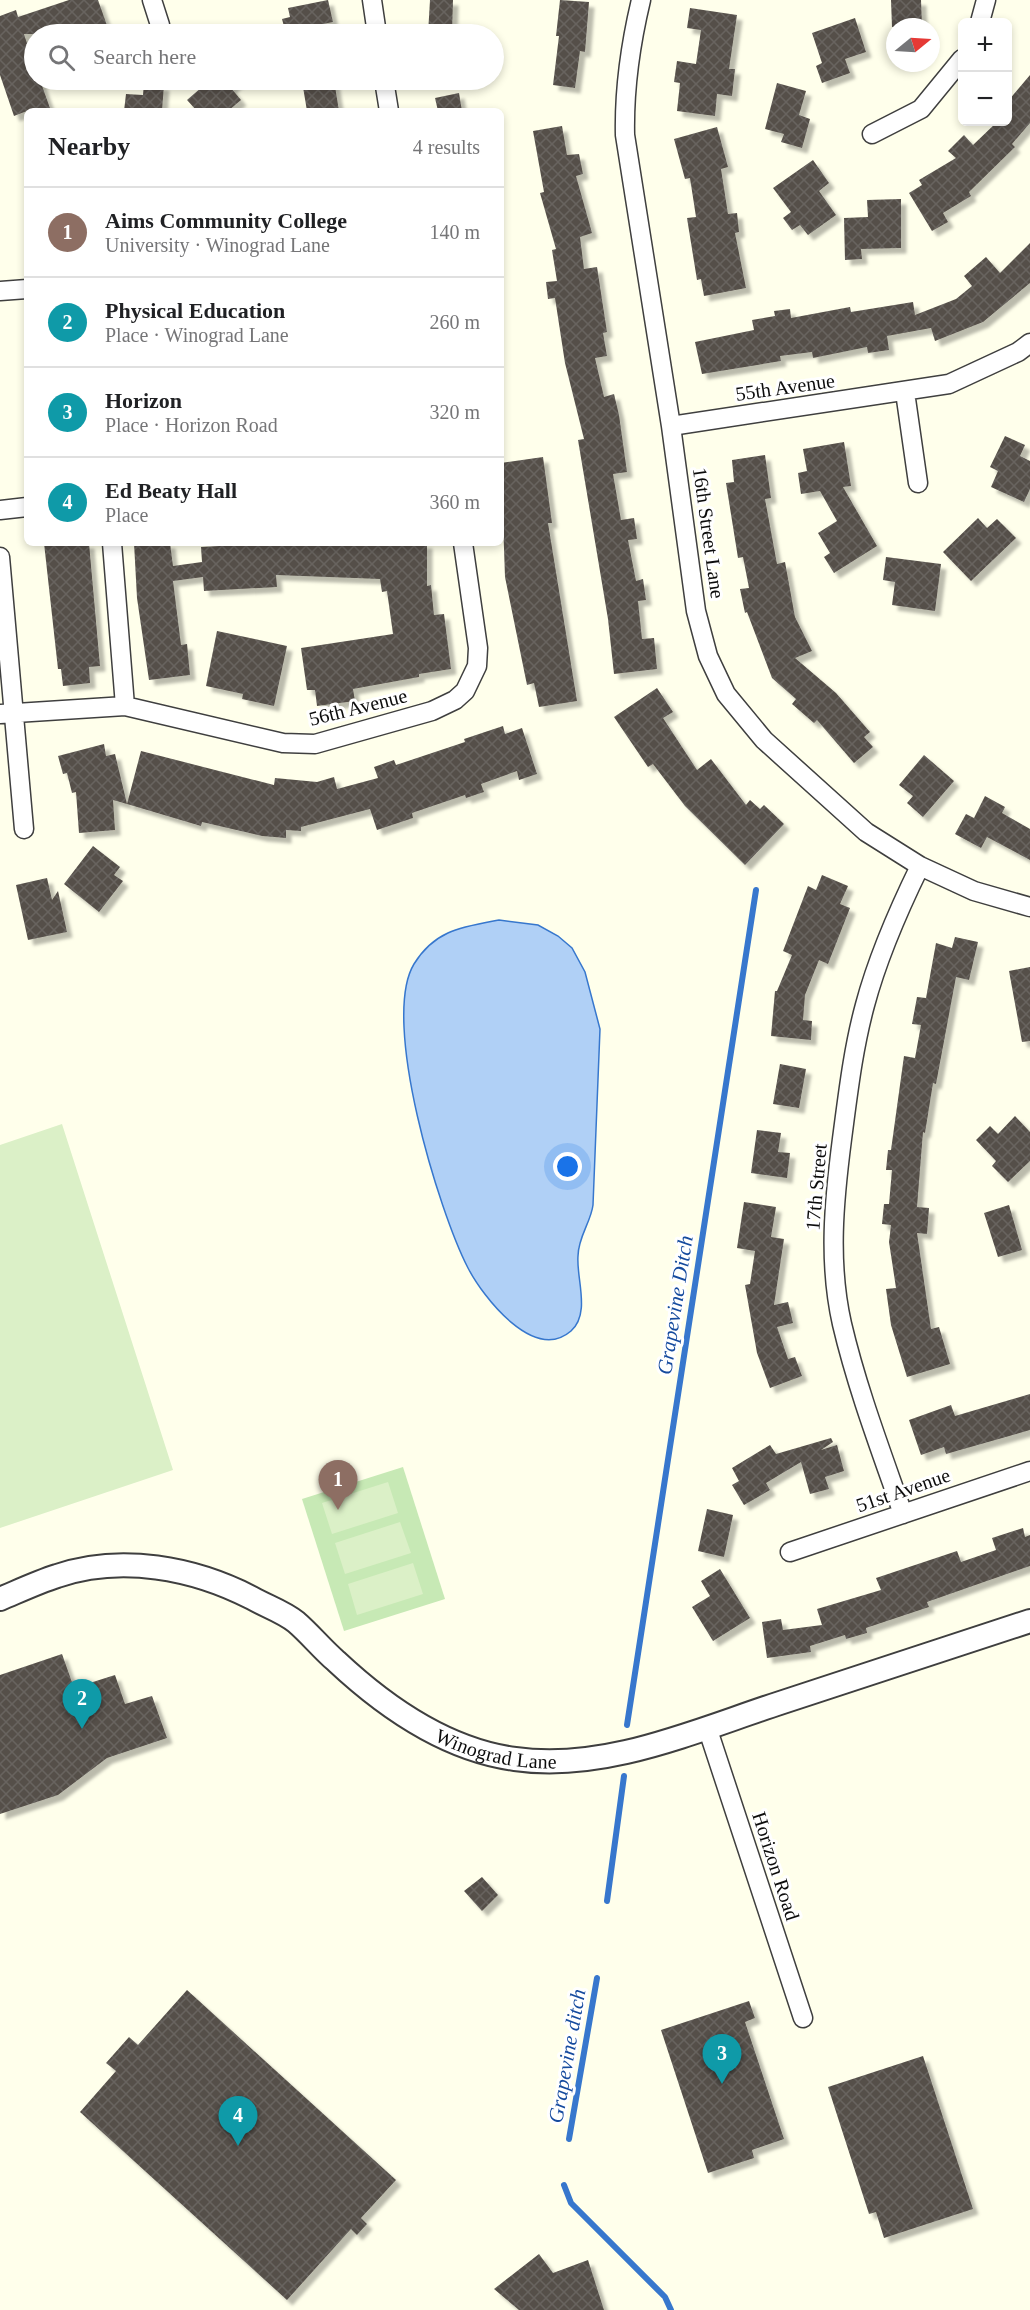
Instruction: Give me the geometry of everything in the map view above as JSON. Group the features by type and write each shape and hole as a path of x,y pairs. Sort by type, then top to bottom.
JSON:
{"street":[{"path":"152,0 160,24"},
{"path":"372,0 376,24"},
{"name":"16th Street Lane","path":"641,0 626,73 625,135 671,426 696,611 708,656 726,694 764,740 866,832 920,866 974,891 1030,907"},
{"path":"981,18 986,0"},
{"path":"872,134 921,109 958,65"},
{"path":"386,90 389,108"},
{"path":"0,291 24,289"},
{"name":"55th Avenue","path":"671,426 949,384 1018,352 1030,343"},
{"path":"905,392 918,483"},
{"path":"0,510 24,507"},
{"path":"112,546 125,706"},
{"name":"56th Avenue","path":"7,713 125,706 283,743 315,744 432,711 455,700 465,691 477,666 478,648 463,546"},
{"path":"0,556 7,713 24,829"},
{"name":"17th Street","path":"903,1514 855,1372 842,1322 834,1262 834,1200 851,1072 865,1006 888,934 920,866"},
{"name":"51st Avenue","path":"790,1552 1030,1471"},
{"name":"Winograd Lane","path":"0,1599 60,1575 111,1567 153,1567 203,1577 231,1587 294,1621 337,1662 400,1713 441,1735 472,1748 515,1759 579,1760 659,1744 1030,1621"},
{"name":"Horizon Road","path":"707,1727 803,2018"}],"green space":[{"path":"62,1124 173,1470 0,1528 0,1145"},
{"path":"403,1467 445,1599 344,1631 302,1499"},
{"path":"388,1482 398,1513 332,1534 322,1503"},
{"path":"400,1522 411,1553 345,1574 335,1543"},
{"path":"413,1563 423,1594 357,1615 348,1584"}],"water":[{"path":"499,920 538,925 558,936 572,948 585,972 600,1029 593,1205 580,1242 578,1256 580,1315 571,1331 557,1339 541,1339 526,1333 511,1322 485,1295 468,1268 456,1241 429,1162 408,1070 404,1027 405,991 414,964 422,953 440,937 461,928"}],"building":[{"path":"69,0 98,0 107,24 24,24 24,90 44,90 50,108 24,108 24,112 14,116 0,75 0,16 16,10 18,17"},
{"path":"328,0 333,22 283,24 282,19 290,17 288,8"},
{"path":"430,0 453,0 452,24 429,24"},
{"path":"560,0 589,2 585,52 580,51 575,88 553,85 559,36 556,36"},
{"path":"891,0 921,0 922,18 892,18"},
{"path":"690,8 737,15 729,69 735,69 732,96 717,94 715,116 677,111 680,83 674,82 677,61 696,64 701,30 687,28"},
{"path":"855,18 866,52 845,59 850,73 822,83 816,66 822,63 812,33"},
{"path":"1030,75 1030,123 1012,144 1015,147 969,192 971,196 943,213 948,222 932,231 909,193 922,185 919,180 956,158 948,151 964,135 973,145 993,126 1012,126 1012,96"},
{"path":"777,83 806,91 799,115 810,119 802,148 781,142 784,134 765,129"},
{"path":"143,90 164,90 162,108 124,108 126,94 143,95"},
{"path":"198,90 233,90 241,100 232,108 194,108 187,100"},
{"path":"304,90 336,90 339,108 306,108"},
{"path":"459,93 462,108 437,108 435,98"},
{"path":"562,126 567,155 579,154 583,174 576,176 592,233 580,237 584,269 597,267 607,332 603,333 607,356 595,358 604,397 614,394 619,415 627,472 613,474 621,520 634,518 637,539 628,540 636,581 643,579 646,600 638,601 642,639 654,638 657,669 614,674 608,619 578,440 584,439 565,363 555,298 548,299 546,282 557,281 552,250 556,249 540,193 544,192 533,131"},
{"path":"717,127 728,167 721,169 728,214 737,213 739,232 735,233 746,288 704,296 701,279 697,280 687,218 696,217 690,178 685,179 674,139"},
{"path":"813,160 829,183 819,191 836,215 808,235 800,225 792,230 783,218 791,212 773,188"},
{"path":"901,199 901,248 861,249 862,259 845,260 844,218 868,217 867,200"},
{"path":"1030,243 1030,283 983,322 935,341 931,328 887,336 889,350 868,353 867,347 813,358 812,352 780,356 781,361 702,374 695,342 754,330 752,320 775,316 774,311 790,309 791,318 850,307 851,312 913,302 915,315 956,299 972,286 964,276 986,257 1000,273"},
{"path":"1005,436 1025,445 1020,456 1030,461 1030,489 1024,502 991,487 998,471 990,467"},
{"path":"844,442 851,486 843,487 877,546 834,573 824,557 830,553 818,533 837,521 820,491 801,494 798,473 807,471 803,449"},
{"path":"765,455 771,498 765,499 777,564 785,562 795,617 812,651 795,658 836,693 870,732 864,737 873,747 854,763 817,720 814,723 792,704 796,699 772,678 747,612 745,613 740,589 749,588 743,557 738,558 726,483 734,482 732,460"},
{"path":"543,457 552,523 548,523 577,701 539,707 534,683 527,685 505,577 504,463"},
{"path":"978,518 987,528 997,519 1016,538 971,581 943,552"},
{"path":"44,546 89,546 100,666 89,667 90,683 63,686 61,669 58,669"},
{"path":"134,546 170,546 173,566 202,562 201,547 427,546 427,586 431,585 434,615 444,614 451,669 353,689 355,701 317,706 315,690 307,690 301,648 393,634 387,591 382,592 380,579 276,575 277,587 204,591 203,577 173,581 181,645 187,644 190,675 149,680 137,598"},
{"path":"886,557 941,564 935,611 892,605 895,582 883,580"},
{"path":"217,631 287,646 274,706 242,699 243,694 206,686"},
{"path":"657,688 673,712 663,718 697,770 711,759 746,805 750,800 760,809 764,805 784,824 745,865 685,806 653,764 648,767 614,717"},
{"path":"503,726 505,734 522,728 537,774 519,780 517,771 481,784 484,792 466,798 465,795 412,813 413,818 377,830 370,809 301,827 301,831 286,830 286,838 262,836 202,822 201,826 127,804 141,751 274,785 275,778 317,782 334,777 337,789 378,778 374,767 394,760 396,765 465,742 464,739"},
{"path":"104,744 106,756 115,754 127,804 113,800 115,830 79,833 76,792 72,793 67,773 63,774 58,756"},
{"path":"924,755 954,781 923,817 907,803 913,796 899,785"},
{"path":"985,796 1005,807 1002,813 1030,829 1030,860 987,837 981,848 955,834 966,814 974,818"},
{"path":"93,846 120,867 114,875 123,881 99,912 64,884"},
{"path":"822,875 848,886 840,904 850,908 828,964 819,960 805,995 803,1020 812,1021 811,1040 771,1036 775,991 777,991 792,955 783,951 808,886 816,890"},
{"path":"47,878 52,900 58,891 67,932 28,940 16,885"},
{"path":"955,937 978,942 969,980 956,977 936,1084 933,1083 925,1133 923,1132 917,1207 929,1208 927,1234 917,1233 931,1329 939,1327 950,1364 907,1377 891,1325 886,1289 896,1288 889,1242 891,1225 882,1224 884,1204 889,1204 892,1170 886,1170 888,1150 891,1150 904,1056 915,1058 921,1025 912,1024 917,997 926,998 936,943 952,948"},
{"path":"1030,967 1030,1041 1022,1042 1009,971"},
{"path":"780,1064 806,1069 799,1108 773,1104"},
{"path":"1015,1116 1030,1132 1030,1161 1008,1182 992,1166 996,1161 976,1140 990,1126 998,1134"},
{"path":"757,1130 781,1133 778,1152 790,1153 787,1178 751,1173"},
{"path":"744,1202 776,1207 771,1237 784,1239 774,1305 788,1302 793,1323 777,1327 788,1359 795,1357 802,1376 770,1388 757,1353 745,1285 750,1284 755,1251 737,1248"},
{"path":"1009,1205 1022,1250 998,1257 984,1213"},
{"path":"1030,1394 1030,1430 946,1454 944,1447 921,1455 909,1420 951,1405 955,1416"},
{"path":"831,1438 833,1442 821,1450 837,1445 844,1471 825,1477 829,1489 810,1494 801,1462 766,1483 770,1490 744,1505 732,1485 739,1481 732,1468 770,1445 776,1454"},
{"path":"707,1509 733,1515 724,1557 698,1551"},
{"path":"1023,1528 1025,1537 1030,1535 1030,1566 927,1602 929,1607 866,1628 867,1633 846,1639 845,1635 810,1646 811,1652 767,1658 762,1622 781,1619 783,1630 822,1625 817,1609 881,1590 876,1578 957,1551 961,1562 996,1550 992,1538"},
{"path":"720,1569 750,1618 713,1641 692,1607 710,1596 701,1581"},
{"path":"62,1654 74,1688 115,1675 125,1704 152,1696 167,1738 107,1758 58,1795 0,1814 0,1675"},
{"path":"482,1877 498,1895 482,1911 464,1891"},
{"path":"187,1990 396,2180 361,2218 367,2224 357,2235 351,2229 287,2300 80,2112 116,2071 106,2063 129,2037 138,2045"},
{"path":"749,2001 755,2018 745,2022 784,2139 752,2150 754,2158 708,2173 661,2030"},
{"path":"923,2056 973,2209 884,2238 876,2212 869,2214 828,2087"},
{"path":"539,2254 553,2273 588,2260 604,2310 519,2310 494,2289"}],"waterway":[{"name":"Grapevine Ditch","path":"627,1725 756,890"},
{"name":"Grapevine ditch","path":"607,1901 624,1776"},
{"name":"Grapevine ditch","path":"569,2139 597,1978"},
{"name":"Grapevine ditch","path":"564,2185 571,2203 665,2297 671,2310"}],"place":[{"name":"Aims Community College","path":"338,1510"},
{"name":"Physical Education","path":"82,1729"},
{"name":"Horizon","path":"722,2084"},
{"name":"Ed Beaty Hall","path":"238,2146"}]}
